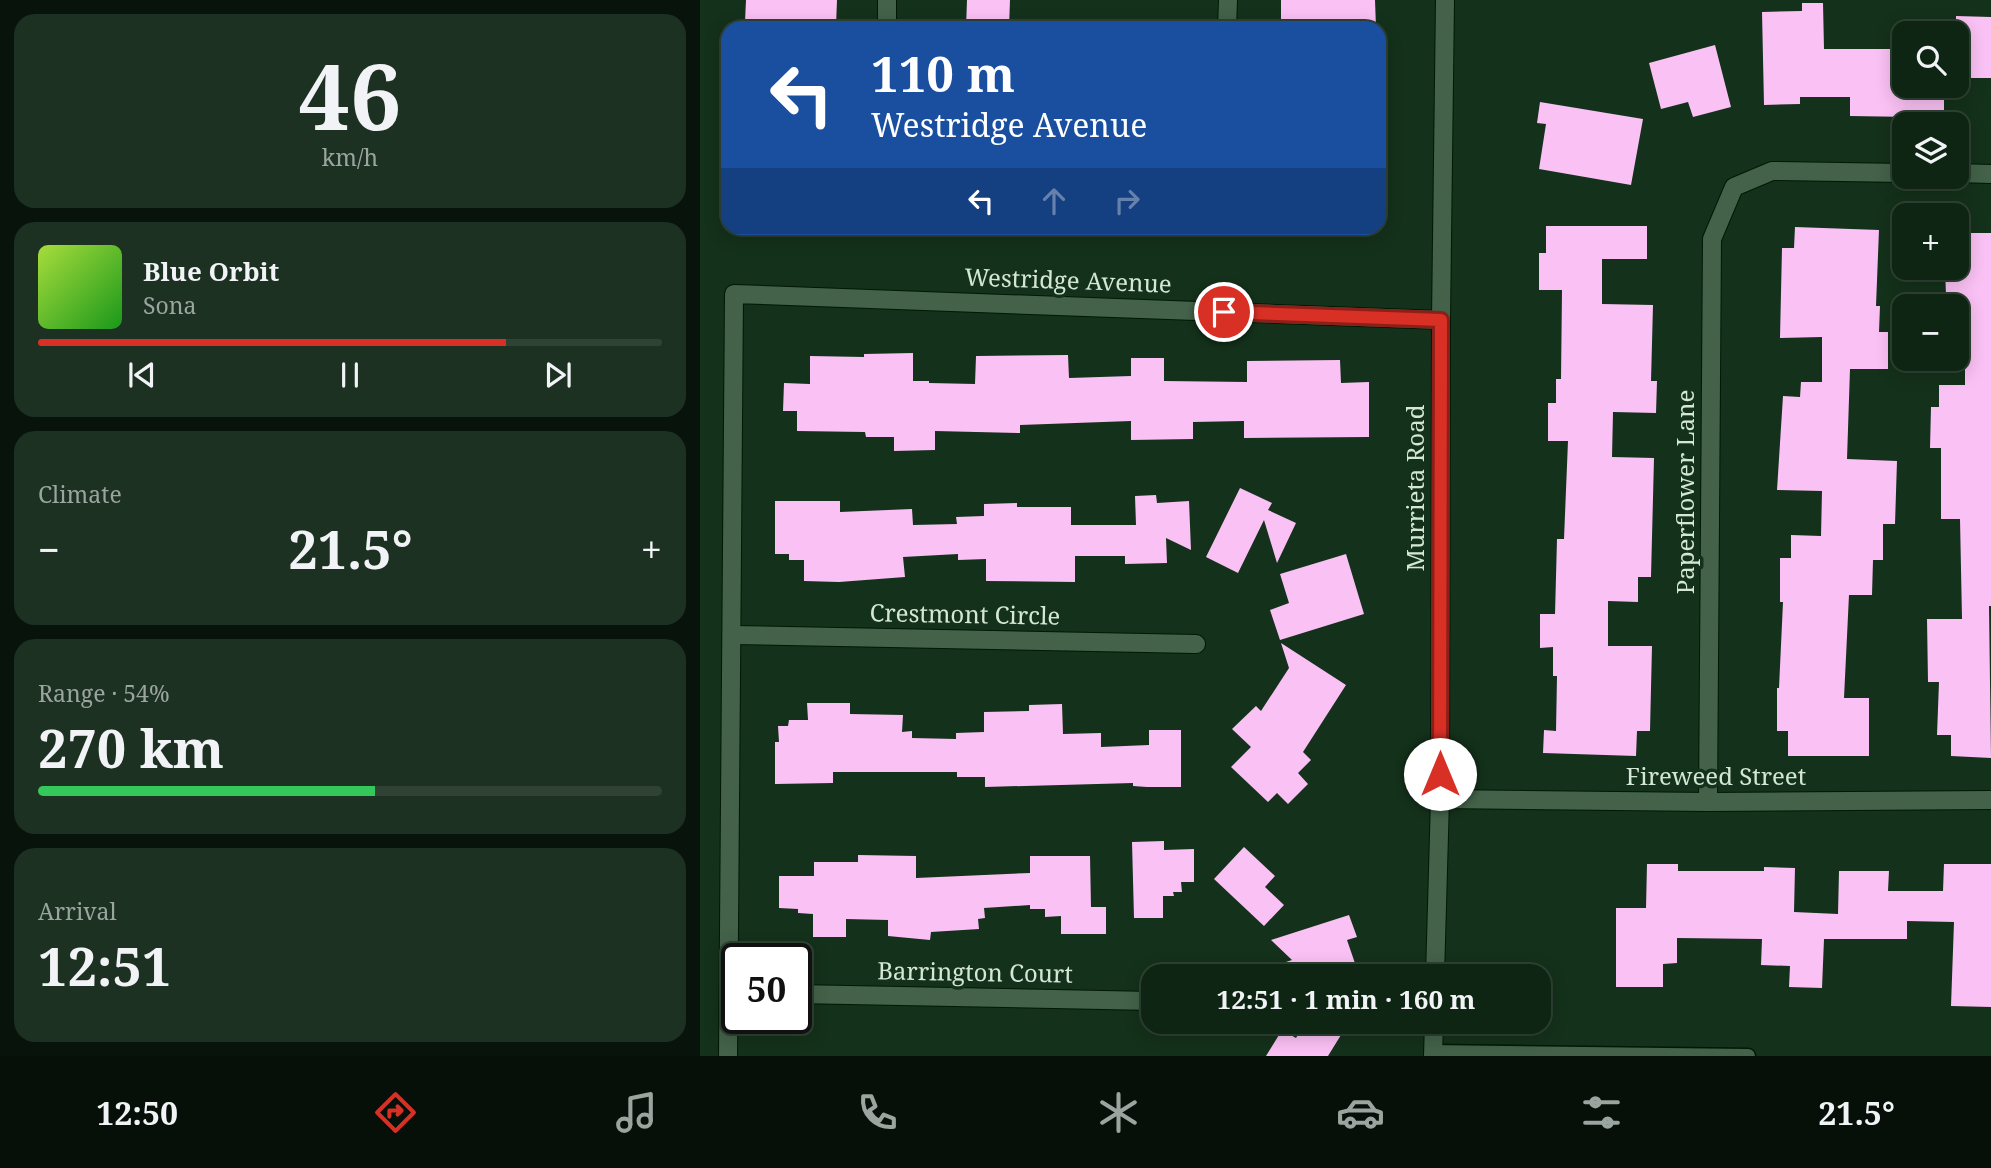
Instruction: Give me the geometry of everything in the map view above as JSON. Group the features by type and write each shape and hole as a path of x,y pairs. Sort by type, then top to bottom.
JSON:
{"street":[{"path":"887,0 887,21"},
{"path":"1227,21 1228,0"},
{"name":"Murrieta Road","path":"1435,964 1440,799 1445,0"},
{"name":"Paperflower Lane","path":"1708,802 1713,239 1734,187 1772,172 1892,173"},
{"path":"1969,173 1991,174"},
{"name":"Westridge Avenue","path":"733,635 734,294 1441,320"},
{"path":"732,943 733,635"},
{"name":"Crestmont Circle","path":"733,635 1196,644"},
{"name":"Fireweed Street","path":"1440,799 1708,802 1991,800"},
{"name":"Barrington Court","path":"812,994 1141,1001"},
{"path":"727,1056 729,1034"},
{"path":"1433,1054 1434,1034"}],"lane":[{"path":"1433,1054 1748,1056"}],"building":[{"path":"746,0 837,0 836,21 745,21"},
{"path":"967,0 1010,0 1009,21 966,21"},
{"path":"1281,0 1375,0 1376,21 1281,21"},
{"path":"1802,3 1823,3 1824,49 1892,49 1892,98 1944,98 1944,112 1892,112 1892,117 1850,116 1850,97 1800,97 1800,104 1764,105 1762,12 1802,11"},
{"path":"1956,16 1991,17 1991,78 1969,78 1969,21 1956,21"},
{"path":"1715,45 1731,107 1693,117 1688,102 1661,109 1649,63"},
{"path":"1540,102 1643,119 1631,185 1539,169 1546,124 1537,123"},
{"path":"1546,226 1647,226 1647,259 1602,259 1602,304 1653,305 1651,381 1657,381 1656,413 1613,412 1612,457 1654,458 1651,577 1638,577 1638,602 1608,601 1608,646 1652,646 1650,731 1637,731 1636,756 1543,753 1544,730 1556,731 1557,676 1553,676 1553,647 1540,648 1540,614 1555,614 1557,539 1564,539 1568,441 1548,441 1548,403 1556,403 1556,379 1561,379 1562,290 1539,290 1539,253 1546,253"},
{"path":"1795,227 1879,230 1876,306 1880,306 1879,332 1888,332 1888,369 1850,369 1847,459 1897,461 1895,524 1883,524 1883,560 1873,560 1872,595 1849,595 1844,698 1869,698 1869,756 1788,756 1788,731 1777,731 1783,602 1780,602 1780,558 1791,558 1791,535 1821,536 1822,491 1777,490 1783,396 1800,397 1801,382 1822,382 1822,337 1780,338 1782,248 1794,248"},
{"path":"1969,233 1991,233 1991,758 1951,756 1951,735 1937,735 1939,682 1928,682 1927,619 1962,619 1960,519 1941,519 1941,448 1930,448 1931,407 1939,407 1939,385 1965,385 1965,371 1969,371 1969,294 1946,294 1945,280 1969,280"},
{"path":"913,353 913,381 975,384 976,356 1068,355 1069,378 1131,376 1131,358 1164,358 1164,381 1247,382 1247,361 1340,360 1341,383 1369,382 1369,437 1244,438 1244,421 1193,422 1193,439 1131,440 1131,421 1020,425 1020,433 935,431 935,450 894,451 894,437 866,437 865,432 797,431 797,411 783,411 784,383 810,384 810,356 864,357 864,354"},
{"path":"1240,488 1272,503 1268,510 1296,523 1277,563 1264,520 1238,573 1206,557"},
{"path":"1156,495 1157,503 1189,501 1191,550 1166,538 1167,563 1125,564 1125,556 1075,556 1075,582 986,581 986,559 958,560 958,554 903,557 905,577 839,582 804,581 804,560 789,560 789,554 775,554 775,501 840,501 840,512 912,509 913,525 957,524 956,517 984,516 984,504 1017,503 1017,507 1071,507 1071,525 1136,525 1135,496"},
{"path":"1346,554 1364,614 1280,640 1270,610 1289,603 1280,574"},
{"path":"1281,643 1346,685 1303,752 1311,760 1298,773 1308,784 1288,804 1277,793 1268,802 1231,767 1251,747 1232,729 1256,706 1261,711 1289,668"},
{"path":"807,703 850,703 850,714 903,715 902,732 912,731 912,738 956,739 956,733 984,732 984,712 1029,711 1029,705 1062,704 1063,734 1101,733 1101,747 1149,745 1149,730 1181,730 1181,787 1133,786 1133,783 985,787 985,777 957,777 957,772 833,772 833,783 775,784 775,742 779,742 778,726 788,726 789,720 808,720"},
{"path":"1164,841 1164,850 1194,849 1194,882 1181,882 1182,892 1173,892 1174,896 1163,896 1163,918 1134,918 1132,842"},
{"path":"1244,847 1275,876 1265,887 1284,905 1264,926 1214,879"},
{"path":"858,855 916,856 916,878 1030,873 1030,856 1090,856 1091,907 1106,907 1106,934 1061,934 1061,916 1045,917 1045,909 1030,909 1030,905 984,908 985,918 978,919 979,929 931,932 930,940 888,936 888,920 846,919 846,937 813,937 813,914 798,913 798,909 779,908 779,876 814,876 814,862 858,862"},
{"path":"1647,864 1678,864 1678,871 1764,871 1764,867 1795,868 1794,912 1838,914 1839,871 1889,871 1888,891 1943,891 1944,864 1991,864 1991,1007 1951,1006 1954,922 1907,921 1907,939 1824,939 1822,988 1789,987 1790,966 1761,965 1762,939 1677,938 1677,963 1663,964 1663,987 1616,987 1616,908 1646,908"},
{"path":"1349,915 1357,937 1347,940 1355,964 1280,964 1292,960 1271,940"},
{"path":"1280,1034 1289,1034 1296,1038 1298,1034 1342,1034 1328,1056 1266,1056"}],"route":[{"path":"1224,312 1441,320 1440,774"}]}
